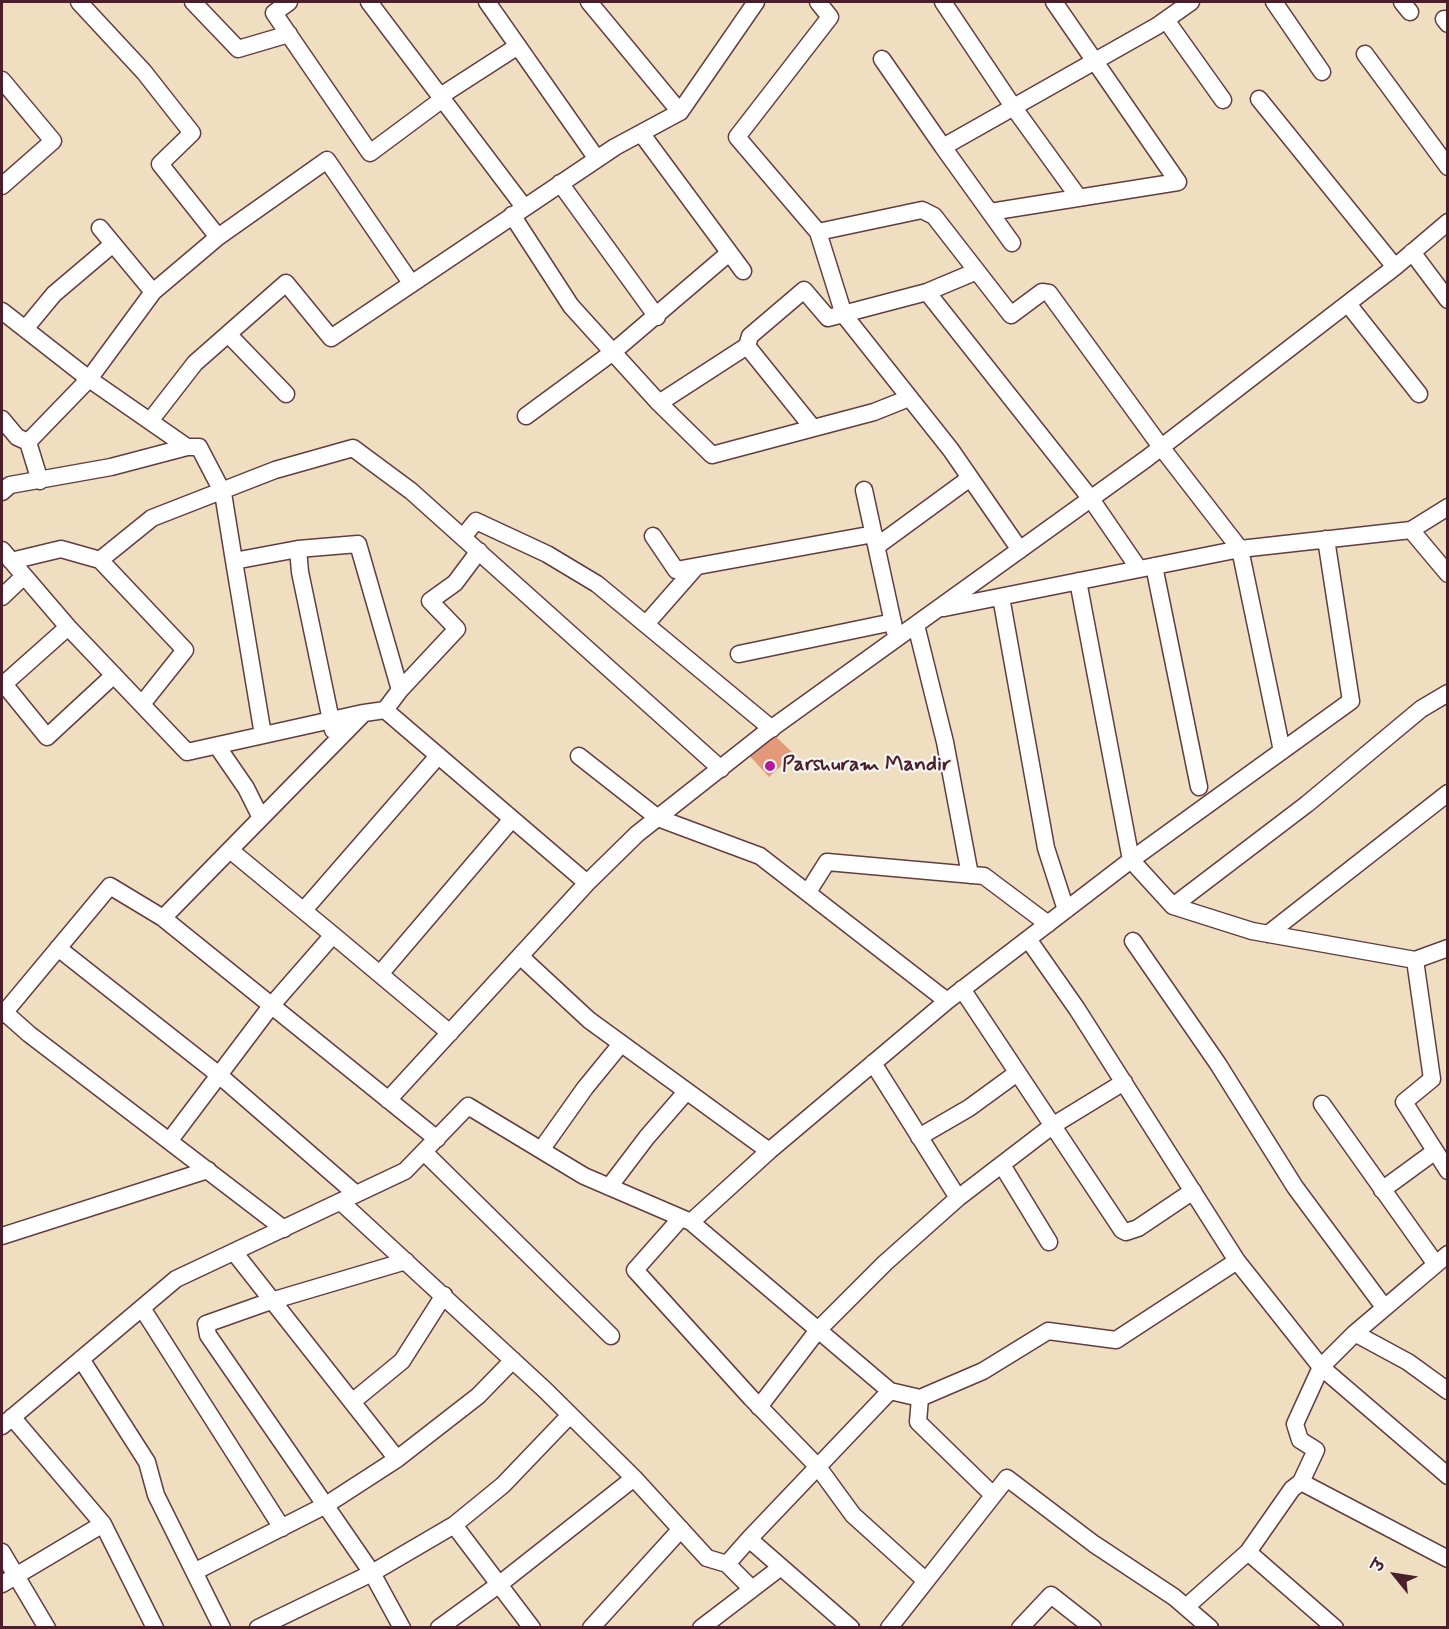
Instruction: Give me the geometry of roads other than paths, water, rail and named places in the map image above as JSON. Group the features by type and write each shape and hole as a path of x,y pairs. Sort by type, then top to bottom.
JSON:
{"street":[{"path":"79,2 144,72 192,133 160,164 218,237"},
{"path":"193,2 238,48 289,34"},
{"path":"289,2 274,13 370,153 443,97 518,46"},
{"path":"369,2 443,97 518,211 571,306 659,403 712,455 874,412 909,398"},
{"path":"487,2 597,159"},
{"path":"589,2 680,112"},
{"path":"150,421 195,363 286,283 331,338 597,159 680,112 756,2"},
{"path":"818,2 830,17 737,137 818,232 844,315 970,478 1020,550"},
{"path":"943,2 1078,198"},
{"path":"990,212 1178,182 1093,62 1054,2"},
{"path":"943,147 1166,20 1191,2"},
{"path":"1274,2 1322,72"},
{"path":"1166,20 1223,100"},
{"path":"1365,54 1448,167"},
{"path":"882,59 1012,243"},
{"path":"2,80 53,141 2,186"},
{"path":"1259,99 1395,267"},
{"path":"641,133 743,271"},
{"path":"28,442 89,379 153,291 218,237 327,160 411,283"},
{"path":"560,183 657,317"},
{"path":"818,232 922,210 934,216 1011,315 1042,292 1049,293 1161,447 1240,549 1282,751"},
{"path":"739,654 895,630 916,624 1161,447 1348,304 1448,222"},
{"path":"100,228 153,291"},
{"path":"25,329 54,294 113,244"},
{"path":"1412,252 1448,300"},
{"path":"526,416 657,317 729,253"},
{"path":"659,403 747,346 750,336 804,290 828,318 927,292 978,271"},
{"path":"927,292 1147,568 1199,787"},
{"path":"1348,304 1419,394"},
{"path":"2,311 89,379 188,447"},
{"path":"228,334 286,394"},
{"path":"747,346 813,428"},
{"path":"2,419 17,437 28,442 40,481"},
{"path":"2,492 10,485 40,481 188,447 199,447 223,493 263,735"},
{"path":"100,560 152,518 223,493 275,470 354,448 411,491 721,769"},
{"path":"653,536 676,570 875,540 970,478"},
{"path":"864,490 895,630"},
{"path":"936,610 1240,549 1411,530 1448,507"},
{"path":"463,537 476,521 547,554 597,584 772,729"},
{"path":"1411,530 1448,574"},
{"path":"926,1581 853,1515 818,1467 759,1407 635,1270 686,1220 947,1000 1131,860 1351,701 1326,539"},
{"path":"234,561 298,549 358,544 400,690"},
{"path":"6,556 61,549 100,560 185,650 142,704"},
{"path":"298,549 300,572 332,720 334,743"},
{"path":"6,556 68,627 187,752 385,710 400,690 457,629 430,601 455,583 478,551"},
{"path":"646,624 696,567"},
{"path":"2,597 24,576"},
{"path":"1078,581 1131,860 1173,906 1268,934 1415,960 1448,948"},
{"path":"1001,597 1047,848 1066,910"},
{"path":"916,624 945,742 970,874"},
{"path":"68,627 2,684 47,737 114,675"},
{"path":"388,1100 587,883 637,834 895,630"},
{"path":"1173,906 1307,804 1420,709 1448,693"},
{"path":"385,710 587,883"},
{"path":"163,918 364,713"},
{"path":"217,746 246,788 261,818"},
{"path":"304,910 438,756"},
{"path":"579,756 658,818 760,856 947,1000"},
{"path":"1268,934 1448,793"},
{"path":"380,974 512,819"},
{"path":"230,850 450,1033"},
{"path":"808,892 827,862 970,874 984,876 1048,924"},
{"path":"284,1229 29,1034 3,1011 110,886 163,918 437,1139"},
{"path":"170,1140 272,1006 333,935"},
{"path":"1028,939 1124,1082 1237,1261 1321,1366 1448,1476"},
{"path":"1133,941 1218,1064 1295,1187 1384,1308"},
{"path":"58,948 219,1075 356,1194"},
{"path":"520,956 589,1020 769,1151"},
{"path":"1415,960 1432,1079 1404,1102 1434,1152 1448,1170"},
{"path":"962,989 1109,1214 1126,1232 1138,1228 1193,1191"},
{"path":"541,1150 585,1088 621,1044"},
{"path":"873,1063 958,1198"},
{"path":"919,1137 969,1108 1017,1073"},
{"path":"759,1407 818,1330 885,1263 958,1198 1052,1126 1124,1082"},
{"path":"609,1187 646,1137 686,1092"},
{"path":"1186,1607 1248,1552 1292,1490 1301,1482 1316,1450 1300,1440 1295,1424 1321,1366 1441,1258 1382,1190 1322,1104"},
{"path":"155,1628 103,1524 7,1421 176,1279 405,1171 468,1106 584,1176 686,1220 890,1391 920,1398 983,1371 1048,1331 1116,1340 1237,1261"},
{"path":"423,1152 611,1336"},
{"path":"1382,1190 1434,1152"},
{"path":"1002,1165 1049,1242"},
{"path":"2,1236 208,1170"},
{"path":"341,1202 444,1295 570,1415 634,1478 707,1558 727,1564 752,1589"},
{"path":"234,1252 397,1459"},
{"path":"402,1628 372,1573 208,1335 206,1324 271,1301 406,1261"},
{"path":"352,1402 402,1361 444,1295"},
{"path":"142,1308 282,1528"},
{"path":"1360,1336 1408,1362 1448,1391"},
{"path":"81,1359 147,1462 156,1495 196,1571 222,1628"},
{"path":"196,1571 326,1506 397,1459 478,1396 513,1360"},
{"path":"727,1564 890,1391"},
{"path":"920,1398 918,1422 993,1495"},
{"path":"258,1628 281,1624 454,1525 503,1485 570,1415"},
{"path":"439,1628 501,1583 634,1478"},
{"path":"889,1628 1006,1478 1094,1544 1186,1607 1210,1628"},
{"path":"1301,1482 1448,1559"},
{"path":"8,1580 103,1524"},
{"path":"454,1525 501,1583 532,1628"},
{"path":"591,1628 681,1529"},
{"path":"749,1539 851,1628"},
{"path":"2,1552 8,1580 47,1628"},
{"path":"1248,1552 1335,1628"},
{"path":"701,1628 781,1567"},
{"path":"1020,1628 1052,1595 1093,1628"}],"place":[{"name":"Parshuram Mandir","path":"770,766"}]}
